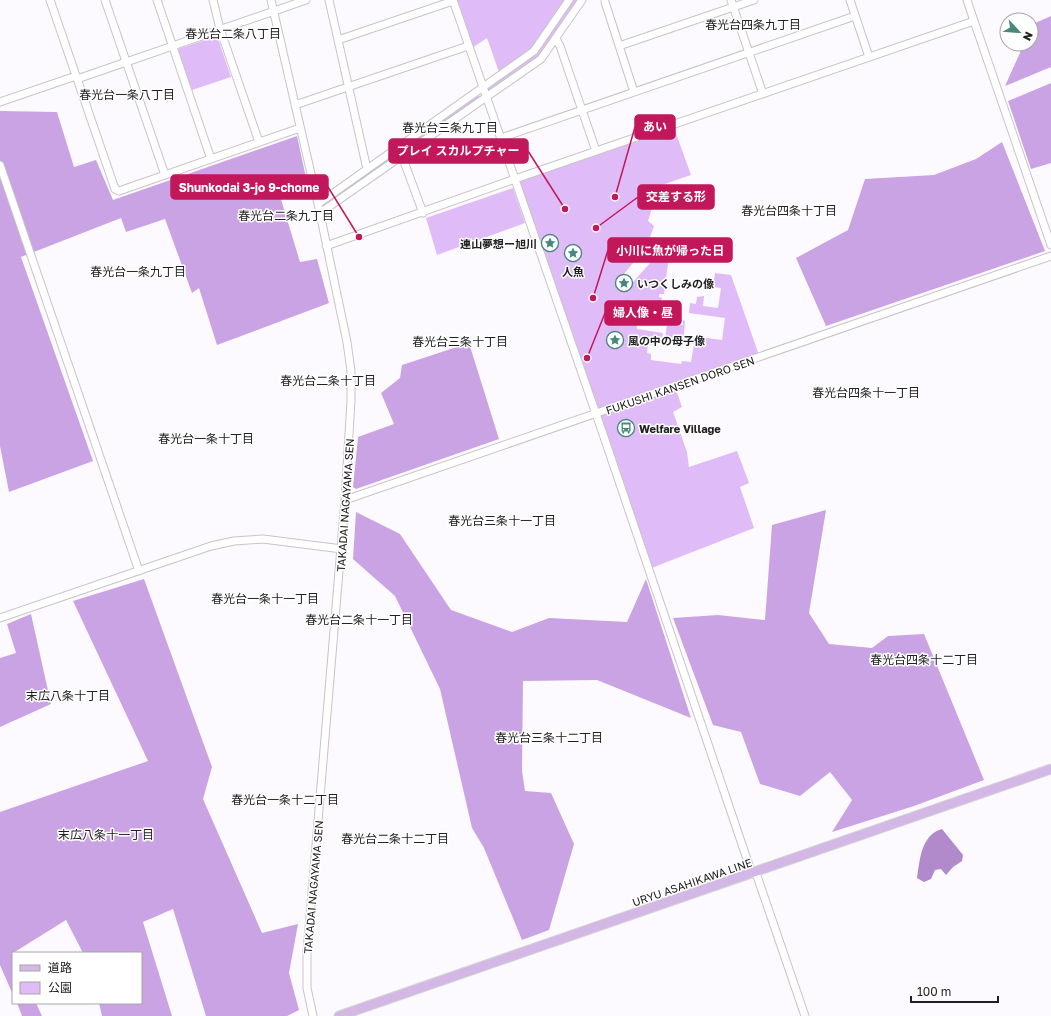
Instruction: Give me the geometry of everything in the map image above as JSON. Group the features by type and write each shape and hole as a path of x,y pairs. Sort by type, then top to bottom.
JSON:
{"main road":[{"name":"URYU ASAHIKAWA LINE","path":"339,1016 1051,769"}],"street":[{"path":"50,0 115,189 119,191 300,128"},
{"path":"104,0 165,175"},
{"path":"157,0 211,159"},
{"path":"213,0 220,29 259,142"},
{"name":"TAKADAI NAGAYAMA SEN","path":"271,0 318,204 347,342 351,371 346,500 308,952 307,988 313,1016"},
{"path":"0,102 126,62 306,0"},
{"path":"329,0 367,169"},
{"path":"338,40 453,0"},
{"name":"FUKUSHI KANSEN DORO SEN","path":"453,0 596,413 1051,256"},
{"path":"318,204 534,51 569,0"},
{"path":"320,214 542,58 582,0"},
{"path":"619,46 732,4 754,0"},
{"path":"850,0 869,57"},
{"path":"967,0 1051,245"},
{"path":"605,1 634,92"},
{"path":"732,4 762,94"},
{"path":"501,138 855,16"},
{"path":"326,246 423,213 514,179 974,21"},
{"path":"556,39 560,46 596,151"},
{"path":"295,105 468,46"},
{"path":"402,156 423,213"},
{"path":"0,165 140,571"},
{"path":"346,500 596,413 804,1016"},
{"path":"0,618 211,546 234,540 263,539 342,549"}],"green space":[{"path":"453,0 569,0 534,51 500,75 487,38 469,50"},
{"path":"573,0 581,0 540,57 488,93 487,87 536,52"},
{"path":"217,36 231,77 192,90 178,49"},
{"path":"476,95 481,97 323,210 322,204"},
{"path":"673,125 691,175 659,186 648,221 654,226 647,246 624,274 633,282 659,253 669,256 664,294 659,294 659,297 662,298 660,308 640,306 640,301 630,300 627,321 637,322 637,329 663,333 662,339 654,338 653,345 648,345 647,353 651,354 651,360 681,364 682,361 691,362 694,344 665,340 667,323 683,325 683,320 685,321 684,335 722,340 725,318 689,313 690,303 696,304 697,297 704,296 703,306 718,308 721,288 713,287 715,273 731,275 760,358 675,387 682,407 673,412 687,452 689,467 737,451 749,483 740,487 754,528 649,569 515,179"},
{"path":"513,188 525,223 437,255 426,218"}],"shaded area":[{"path":"1051,16 1051,67 1005,86 1020,52 1039,52 1039,21"},
{"path":"1051,83 1051,163 1031,169 1008,101"},
{"path":"0,111 57,112 74,167 96,160 113,200 297,136 308,187 280,196 300,262 317,259 329,303 217,345 199,288 192,293 165,219 126,232 121,218 21,257 93,461 9,492 0,446"},
{"path":"1002,142 1045,251 826,326 796,258 848,230 865,179 934,175 976,159"},
{"path":"469,343 499,439 356,489 353,487 358,437 394,424 381,393 400,378 402,365"},
{"path":"826,510 809,613 829,644 872,648 888,636 924,634 984,780 914,806 832,832 852,800 830,772 800,796 760,784 741,732 713,725 673,618 718,615 765,620 772,525"},
{"path":"356,512 400,534 451,610 512,632 549,618 627,622 646,579 691,718 597,680 523,681 522,771 525,791 551,793 574,844 549,930 522,940 484,848 472,828 440,689 395,596 353,559"},
{"path":"144,579 212,767 203,799 262,933 298,924 289,973 299,1010 287,1016 206,1016 173,909 143,922 172,1016 102,1016 99,1004 142,1004 142,952 82,952 66,920 15,952 12,952 12,993 0,965 0,812 148,761 73,601"},
{"path":"31,614 51,704 0,727 0,658 16,653 7,624"},
{"path":"942,829 963,855 962,861 953,867 946,875 941,869 935,870 931,879 924,882 917,878 923,849 930,837 935,832"},
{"path":"17,1004 36,1004 42,1016 22,1016"}],"place":[{"name":"あい","path":"615,197"},
{"name":"プレイ スカルプチャー","path":"565,209"},
{"name":"交差する形","path":"596,228"},
{"name":"Shunkodai 3-jo 9-chome","path":"359,237"},
{"name":"連山夢想ー旭川","path":"550,243"},
{"name":"人魚","path":"573,253"},
{"name":"いつくしみの像","path":"624,283"},
{"name":"小川に魚が帰った日","path":"593,298"},
{"name":"風の中の母子像","path":"615,340"},
{"name":"婦人像・昼","path":"587,358"},
{"name":"Welfare Village","path":"626,428"}],"district":[{"name":"春光台四条九丁目","path":"753,24"},
{"name":"春光台二条八丁目","path":"233,33"},
{"name":"春光台一条八丁目","path":"127,94"},
{"name":"春光台三条九丁目","path":"450,127"},
{"name":"春光台四条十丁目","path":"789,210"},
{"name":"春光台二条九丁目","path":"286,215"},
{"name":"春光台一条九丁目","path":"138,271"},
{"name":"春光台三条十丁目","path":"460,341"},
{"name":"春光台二条十丁目","path":"328,380"},
{"name":"春光台四条十一丁目","path":"866,392"},
{"name":"春光台一条十丁目","path":"206,438"},
{"name":"春光台三条十一丁目","path":"502,520"},
{"name":"春光台一条十一丁目","path":"265,598"},
{"name":"春光台二条十一丁目","path":"359,619"},
{"name":"春光台四条十二丁目","path":"924,659"},
{"name":"末広八条十丁目","path":"68,695"},
{"name":"春光台三条十二丁目","path":"549,737"},
{"name":"春光台一条十二丁目","path":"285,799"},
{"name":"末広八条十一丁目","path":"106,834"},
{"name":"春光台二条十二丁目","path":"395,838"}]}
